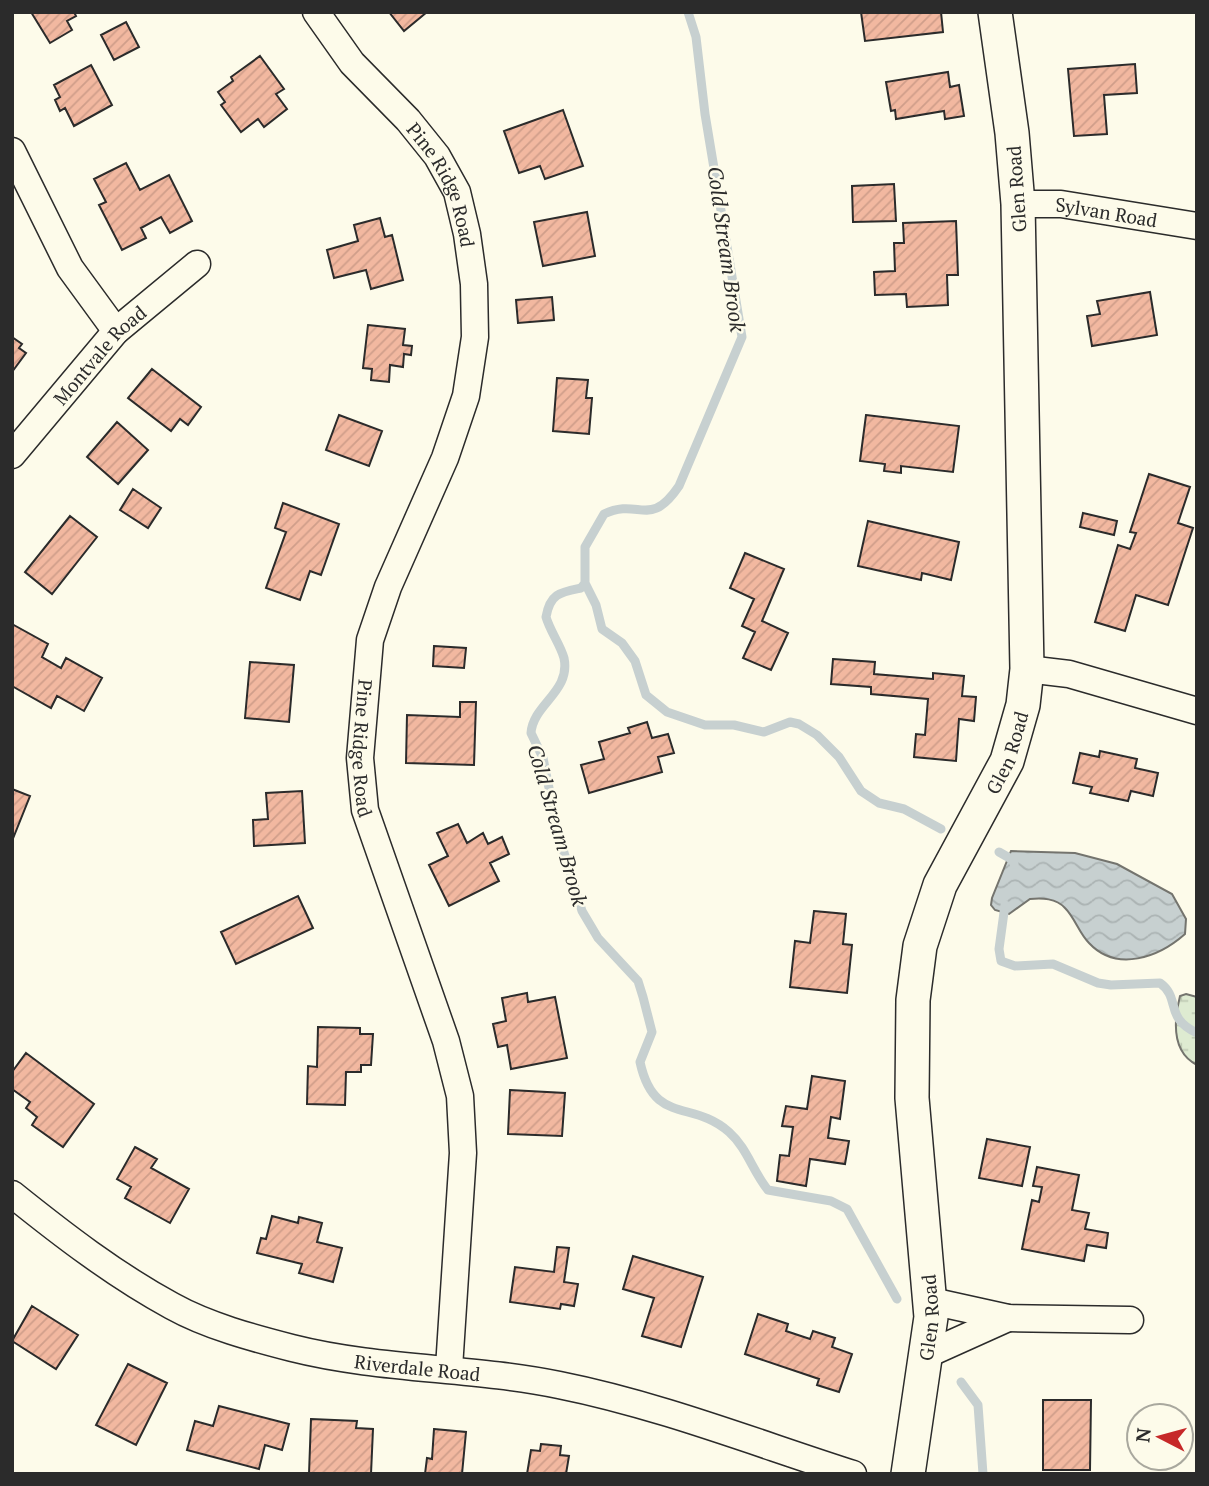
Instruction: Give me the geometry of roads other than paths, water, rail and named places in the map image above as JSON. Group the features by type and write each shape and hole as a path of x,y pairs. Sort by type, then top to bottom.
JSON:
{"street":[{"name":"Pine Ridge Road","path":"316,12 352,63 408,120 437,156 457,192 467,234 474,284 475,337 466,397 445,458 388,587 370,640 360,758 365,810 446,1041 460,1096 463,1153 449,1368"},
{"name":"Glen Road","path":"908,1474 928,1354 931,1301 912,1098 913,1000 920,946 940,885 990,796 1010,752 1023,705 1027,669 1018,204 1012,133 995,12"},
{"path":"12,151 70,268 117,331"},
{"name":"Sylvan Road","path":"1018,204 1062,204 1197,226"},
{"name":"Montvale Road","path":"12,455 117,331 197,264"},
{"path":"1027,669 1069,674 1197,711"},
{"name":"Riverdale Road","path":"12,1194 112,1270 175,1308 238,1332 293,1349 351,1359 508,1375 618,1399 853,1474"},
{"path":"931,1301 1008,1318 1130,1320"},
{"path":"928,1354 1008,1318"}],"water":[{"path":"1011,851 1075,853 1117,864 1172,894 1186,919 1185,934 1151,955 1125,959 1100,952 1089,943 1072,916 1053,900 1030,899 1009,914 995,910 991,905 992,898"}],"waterway":[{"name":"Cold Stream Brook","path":"688,12 696,37 705,114 742,337 679,486 669,499 652,510 627,509 604,514 585,547 585,583 581,588 558,595 550,603 546,617 564,658 565,670 557,689 533,723 531,733 543,758 558,833 582,911 598,938 638,981 652,1032 640,1062 646,1082 665,1104 715,1122 729,1132 741,1145 768,1190 831,1201 847,1209 897,1299"},
{"path":"585,583 596,605 602,629 622,643 635,661 646,695 667,712 705,725 734,725 764,732 790,722 799,724 817,735 839,757 861,791 879,803 904,809 941,829"},
{"path":"999,852 1013,860 1014,864"},
{"path":"1005,905 999,949 1001,961 1015,966 1053,964 1098,983 1111,985 1160,983 1170,995 1180,1021 1197,1033"},
{"name":"Cold Stream Brook","path":"961,1382 978,1405 983,1474"}]}
